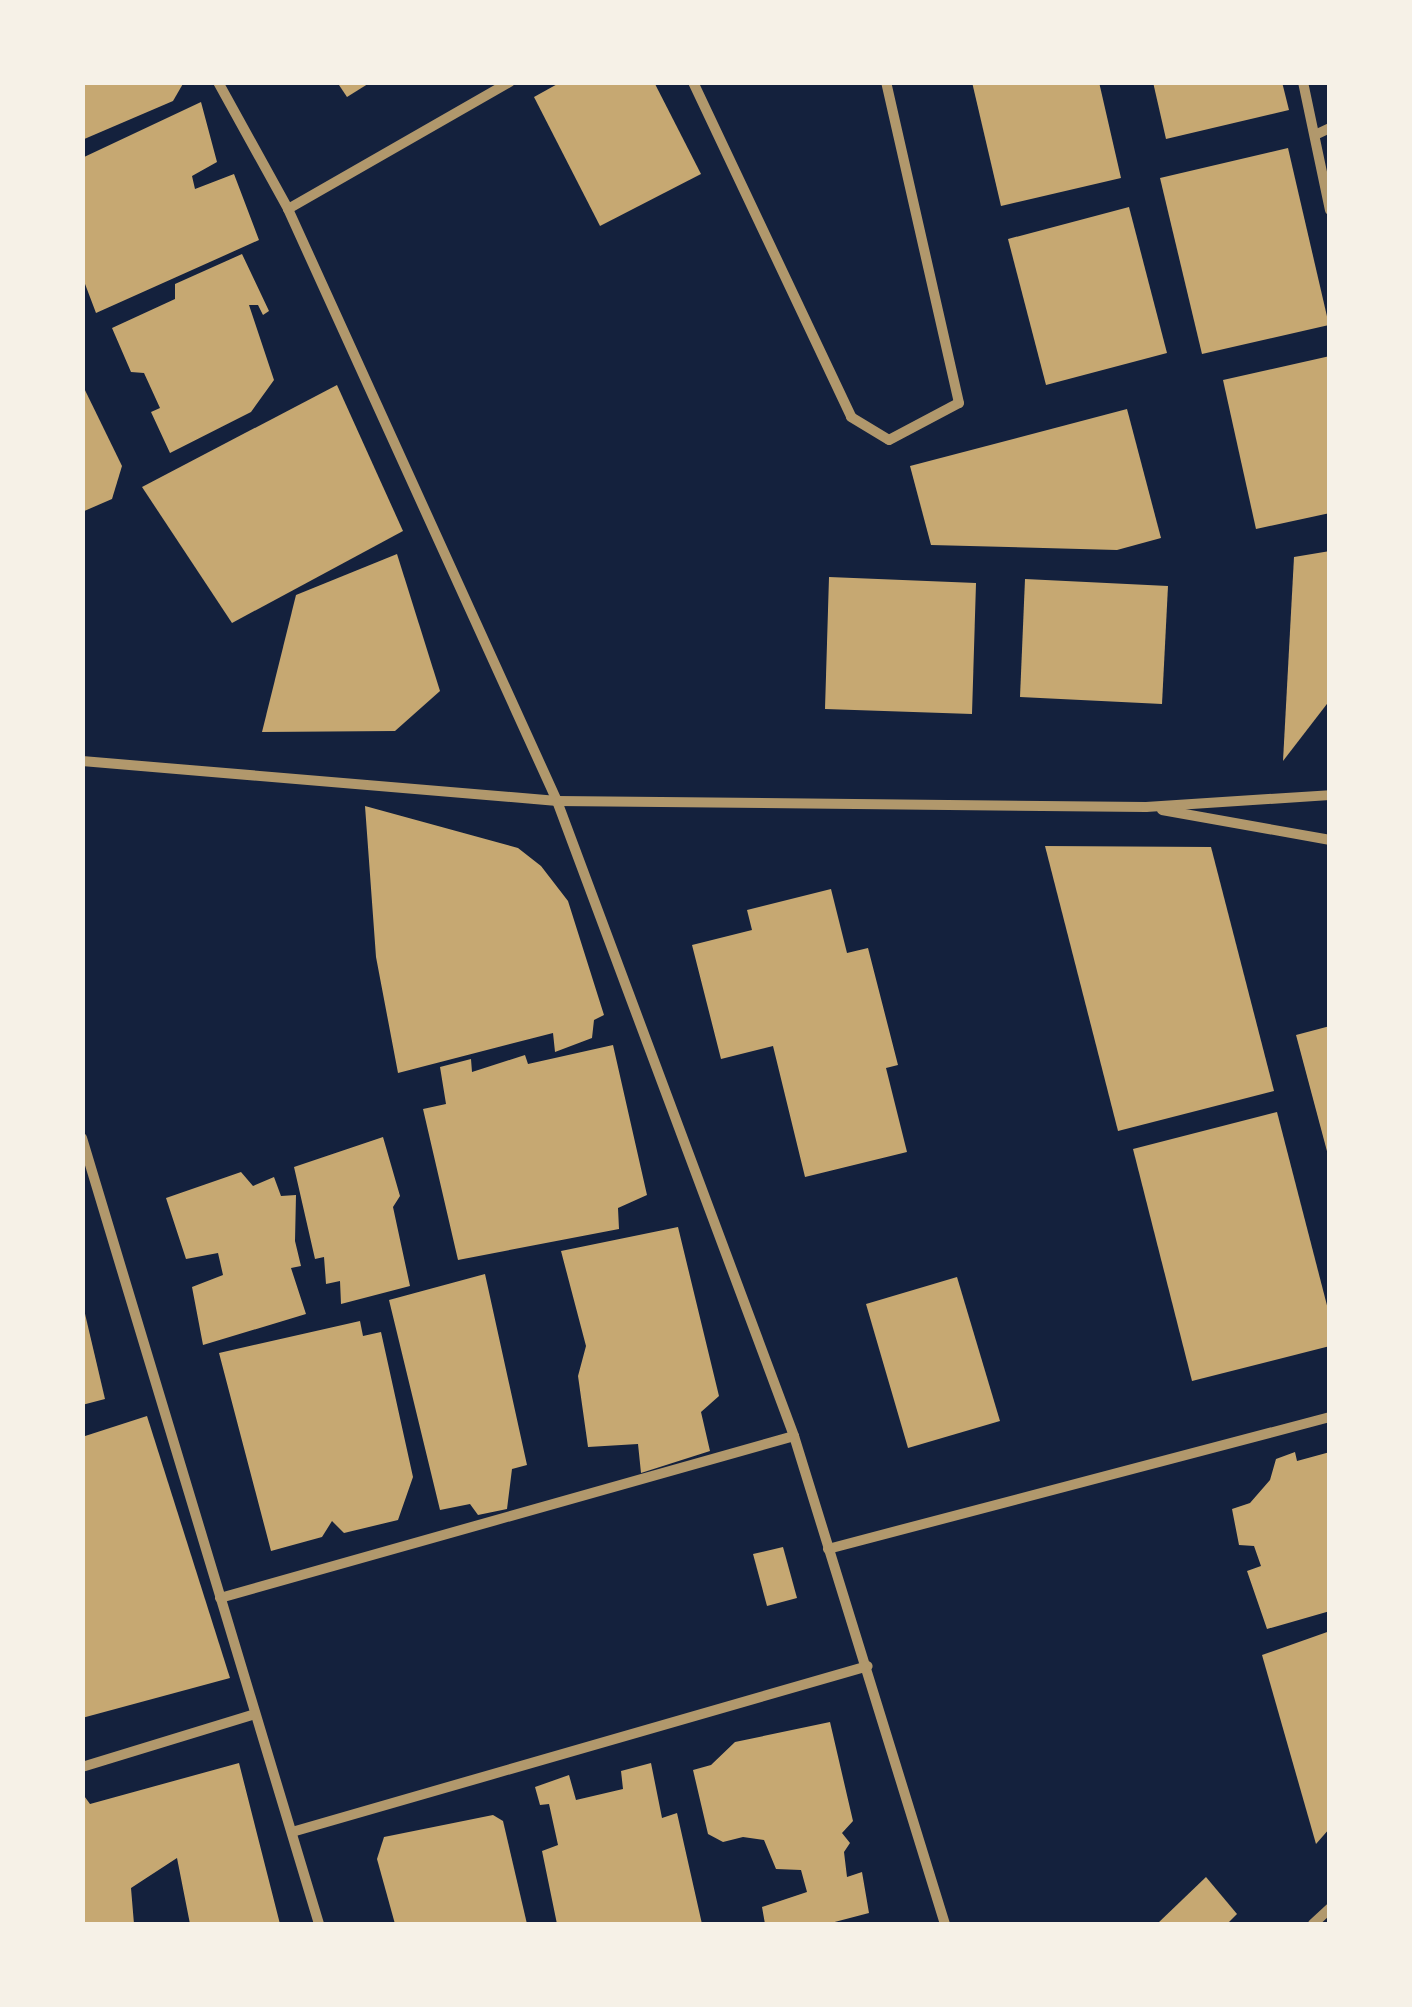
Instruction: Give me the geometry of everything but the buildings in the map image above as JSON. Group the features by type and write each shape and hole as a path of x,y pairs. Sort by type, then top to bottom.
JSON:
{"street":[{"path":"218,82 288,209 557,800 794,1436 868,1666 944,1924"},
{"path":"288,209 510,82"},
{"path":"693,82 851,417 889,440 960,403 886,82"},
{"path":"1303,82 1330,210"},
{"path":"1315,135 1330,128"},
{"path":"82,761 557,800 1146,807 1330,794"},
{"path":"1146,807 1330,840"},
{"path":"82,1138 318,1924"},
{"path":"828,1549 1330,1416"},
{"path":"220,1598 794,1436"},
{"path":"292,1832 868,1666"},
{"path":"82,1766 255,1714"},
{"path":"1313,1924 1330,1908"}]}
